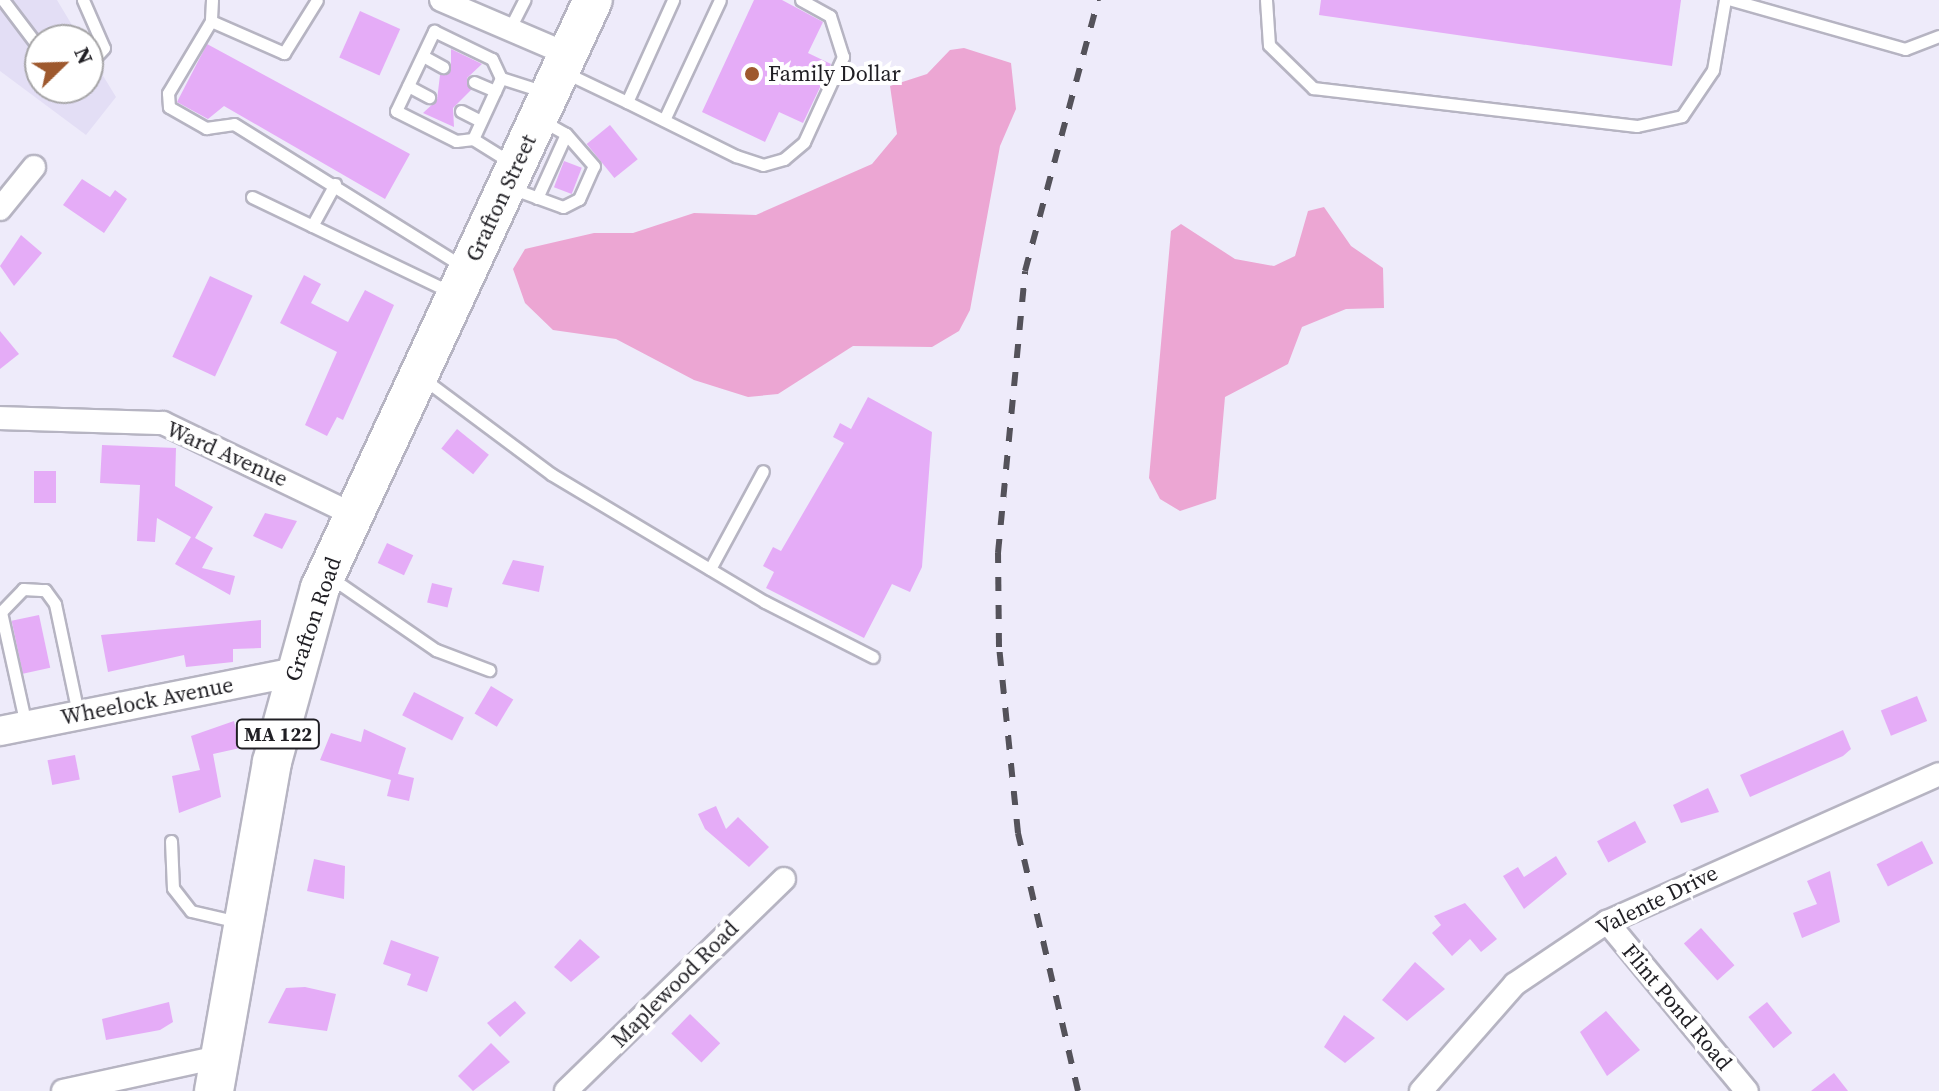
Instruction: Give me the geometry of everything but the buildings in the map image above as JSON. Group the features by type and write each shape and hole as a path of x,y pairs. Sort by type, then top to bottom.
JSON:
{"highway":[{"name":"Grafton Street","path":"413,386 462,282 520,183 593,0"},
{"name":"Grafton Road","path":"216,1074 242,923 294,672 326,575 413,386"}],"street":[{"path":"441,0 509,30 556,94"},
{"path":"0,209 34,167"},
{"name":"Ward Avenue","path":"0,418 163,423 352,514"},
{"name":"Wheelock Avenue","path":"13,728 294,672"},
{"name":"Valente Drive","path":"1421,1091 1515,984 1607,922 1939,774"},
{"name":"Maplewood Road","path":"566,1091 784,879"},
{"name":"Flint Pond Road","path":"1607,922 1747,1091"},
{"path":"63,1091 216,1074"}],"lane":[{"path":"3,0 24,28"},
{"path":"83,0 94,24"},
{"path":"212,0 211,21 168,93 169,107 206,128 234,124 335,184 342,197 462,282"},
{"path":"211,21 284,53 317,0"},
{"path":"509,30 524,0"},
{"path":"627,102 673,0"},
{"path":"664,120 720,0"},
{"path":"556,94 594,166 579,199 563,207 520,183 473,139 456,141 396,111 434,31 492,59 501,78 556,94 627,102 763,165 804,142 843,57 830,16 801,0"},
{"path":"1266,0 1269,45 1313,88 1637,126 1682,116 1713,70 1725,0"},
{"path":"1732,0 1905,49 1939,36"},
{"path":"423,56 443,67"},
{"path":"473,139 501,78"},
{"path":"474,82 495,91"},
{"path":"408,86 429,97"},
{"path":"461,111 481,121"},
{"path":"312,226 335,184"},
{"path":"252,197 312,226 462,282"},
{"path":"413,386 710,569 873,657"},
{"path":"710,569 763,471"},
{"path":"326,575 436,650 489,670"},
{"path":"13,728 1,612 23,589 45,590 55,604 78,715"},
{"path":"171,841 173,888 191,911 242,923"}],"shaded area":[{"path":"0,0 57,0 71,24 24,24 24,89 0,71"},
{"path":"964,48 1011,63 1016,109 1000,146 970,310 959,331 932,347 853,346 778,394 748,397 694,380 616,339 553,330 525,303 513,269 525,249 594,233 633,233 694,213 756,215 872,164 897,134 890,86 927,74 950,50"},
{"path":"104,77 116,97 86,135 44,104 104,104"},
{"path":"1324,207 1351,246 1383,268 1384,308 1346,309 1302,327 1288,364 1225,397 1216,499 1180,511 1160,499 1149,478 1171,231 1181,224 1235,259 1274,266 1295,256 1308,211"}],"railway":[{"path":"1078,1091 1018,833 999,647 998,553 1025,271 1098,0"}],"place":[{"name":"Family Dollar","path":"752,74"}]}
